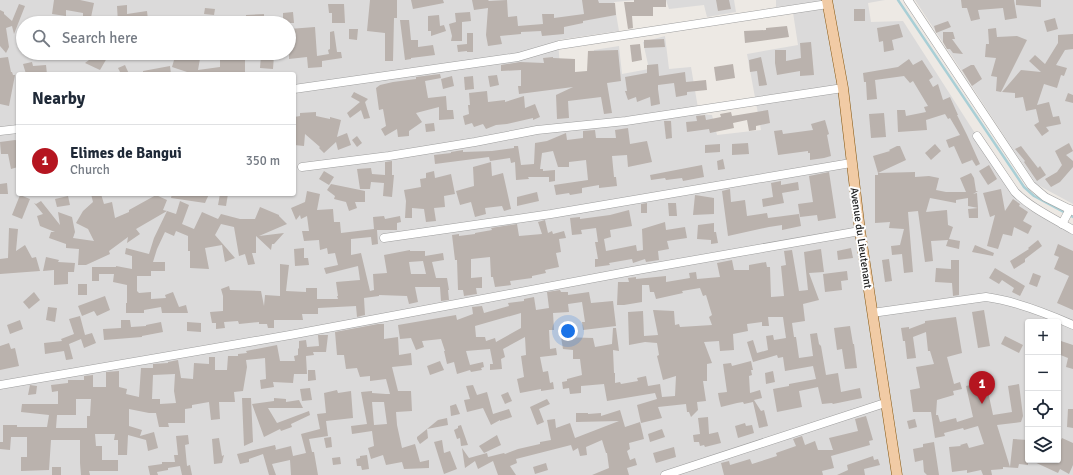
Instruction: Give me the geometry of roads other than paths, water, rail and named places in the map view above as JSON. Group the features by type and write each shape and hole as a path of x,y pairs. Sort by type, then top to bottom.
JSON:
{"main road":[{"name":"Avenue du Lieutenant","path":"827,2 842,88 860,231 897,475"}],"street":[{"path":"908,0 1031,185 1045,197 1071,210 1062,224"},
{"path":"296,89 518,57 559,45 827,2"},
{"path":"302,167 389,156 537,130 626,121 842,88"},
{"path":"0,130 16,129"},
{"path":"977,136 1015,192 1030,205 1073,230"},
{"path":"384,238 551,214 851,163"},
{"path":"0,385 860,231"},
{"path":"872,313 986,297 1007,301 1073,325"},
{"path":"665,475 885,403"}],"waterway":[{"path":"898,0 1024,187 1034,196 1073,217"}],"place":[{"name":"Elimes de Bangui","path":"982,404"}]}
